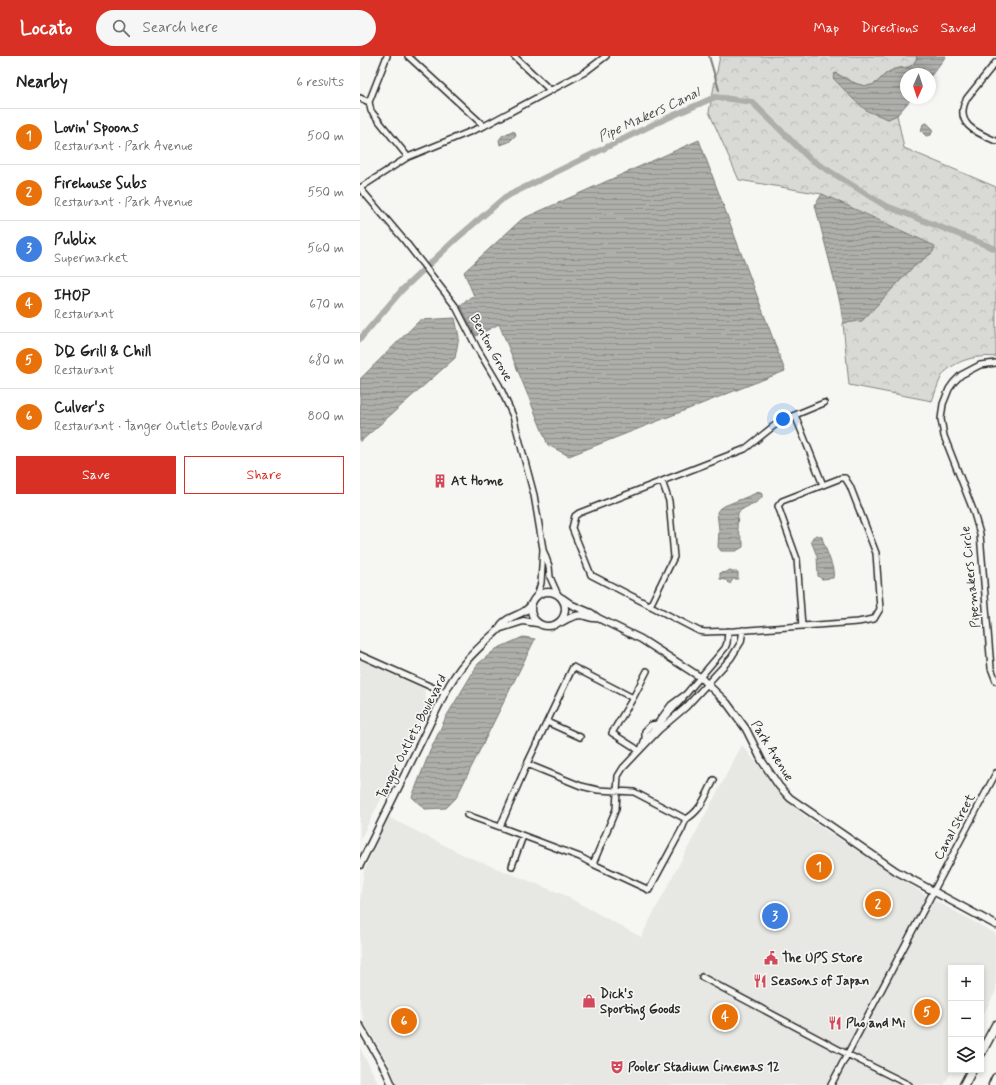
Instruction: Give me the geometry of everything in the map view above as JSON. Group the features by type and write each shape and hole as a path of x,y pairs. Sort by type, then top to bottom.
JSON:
{"main road":[{"path":"984,1047 996,1025"},
{"path":"964,1084 970,1073"},
{"path":"992,1085 996,1078"}],"street":[{"path":"386,56 369,102 371,111 408,157"},
{"path":"408,56 484,126"},
{"path":"514,56 550,90"},
{"path":"360,188 408,157 484,126 585,72 606,56"},
{"path":"996,62 967,98 963,112 970,129 996,141"},
{"path":"360,98 369,102"},
{"name":"Benton Grove","path":"360,188 415,254 456,307 499,385 513,416 534,495 543,549 549,566 550,577 560,597"},
{"name":"Pipemakers Circle","path":"996,363 980,365 962,375 954,382 949,389 943,404 941,419 944,436 973,510 980,534 991,668 996,681"},
{"path":"802,626 797,559 778,506 782,501 841,478 845,478 850,486 876,553 880,609 879,613 874,619 868,621 802,626 728,631 699,631 591,575 572,528 575,516 579,513 745,449 780,421 824,403"},
{"path":"795,415 823,485"},
{"path":"650,606 674,557 669,501 662,481"},
{"name":"Benton Grove","path":"535,599 541,583 543,549"},
{"path":"498,629 523,621 538,623 547,627 559,623 564,617 566,611 565,604 560,597 550,592 543,593 535,599 531,608 531,614 538,623"},
{"name":"Park Avenue","path":"560,597 572,606 591,613 641,640 708,683 727,703 746,729 762,761 779,786 790,798 896,870 996,925"},
{"name":"Tanger Outlets Boulevard","path":"360,865 445,693 458,670 479,646 503,623 529,608 535,599"},
{"name":"Park Avenue","path":"559,623 570,617 580,615 592,619 598,618"},
{"path":"593,864 616,809 618,776 623,768 660,730 686,707 737,650 741,642 742,630"},
{"path":"640,750 645,739 645,731 651,725 657,724 670,706 686,694 725,648 728,631"},
{"path":"360,655 445,693"},
{"path":"500,828 527,764 573,667 633,698"},
{"path":"640,750 612,733 647,671"},
{"path":"548,722 580,737"},
{"path":"527,764 581,786 598,790 634,792 686,819"},
{"name":"Canal Street","path":"831,1085 996,773"},
{"path":"467,815 580,857 649,890 686,819 694,815 714,780"},
{"path":"512,866 523,836"},
{"path":"702,977 909,1085"},
{"path":"360,1026 385,1069 392,1085"}],"shaded area":[{"path":"916,56 946,56 936,69 902,68 912,65 917,58"},
{"path":"900,68 900,104 907,104 897,115 888,119 867,111 833,78 835,73 850,81 866,86 876,83 890,71"},
{"path":"927,123 933,129 931,135 926,136 921,131 923,124"},
{"path":"512,131 515,132 516,135 509,142 500,145 499,140 502,136"},
{"path":"699,140 785,371 569,456 548,445 499,324 476,336 460,305 474,296 464,272 522,219"},
{"path":"822,194 935,246 933,252 912,268 862,321 843,323 840,302 815,205"},
{"path":"455,318 459,337 455,358 360,442 360,379 420,320"},
{"path":"759,492 762,494 760,500 744,508 738,513 737,528 743,542 743,547 736,551 721,551 718,547 719,530 717,512 724,506"},
{"path":"817,535 822,537 833,569 833,578 822,579 818,576 817,556 811,541 813,537"},
{"path":"729,570 732,572 738,572 738,579 733,579 730,584 726,580 720,579 720,573 727,572"},
{"path":"523,637 535,639 456,798 446,808 425,809 412,797 430,751 446,717 478,664 496,649"},
{"path":"360,660 424,689 428,708 360,840"},
{"path":"742,745 787,801 810,820 927,896 996,934 996,991 984,1013 984,965 948,965 948,1073 950,1073 944,1085 397,1085 390,1066 365,1024 360,1006 360,900 364,871 388,817 466,856 562,894 641,937"},
{"path":"360,1048 376,1079 378,1085 360,1085"}],"green space":[{"path":"720,56 916,56 917,58 909,67 891,71 876,83 871,85 861,85 836,73 888,119 897,115 904,148 996,187 996,357 976,357 963,361 950,368 941,377 932,401 849,385 843,323 862,320 912,268 933,252 822,194 739,180 709,112"}],"waterway":[{"path":"709,56 719,90"},
{"name":"Pipe Makers Canal","path":"360,339 402,290 455,240 505,197 654,124 715,97 752,102 810,159 884,205 996,249"}],"place":[{"name":"At Home","path":"440,481"},
{"name":"Lovin' Spoons","path":"819,867"},
{"name":"Firehouse Subs","path":"878,904"},
{"name":"Publix","path":"775,916"},
{"name":"The UPS Store","path":"771,958"},
{"name":"Seasons of Japan","path":"760,981"},
{"name":"Dick's Sporting Goods","path":"589,1001"},
{"name":"DQ Grill & Chill","path":"927,1012"},
{"name":"IHOP","path":"725,1017"},
{"name":"Culver's","path":"404,1021"},
{"name":"Pho and Mi","path":"835,1023"},
{"name":"Pooler Stadium Cinemas 12","path":"617,1067"}]}
